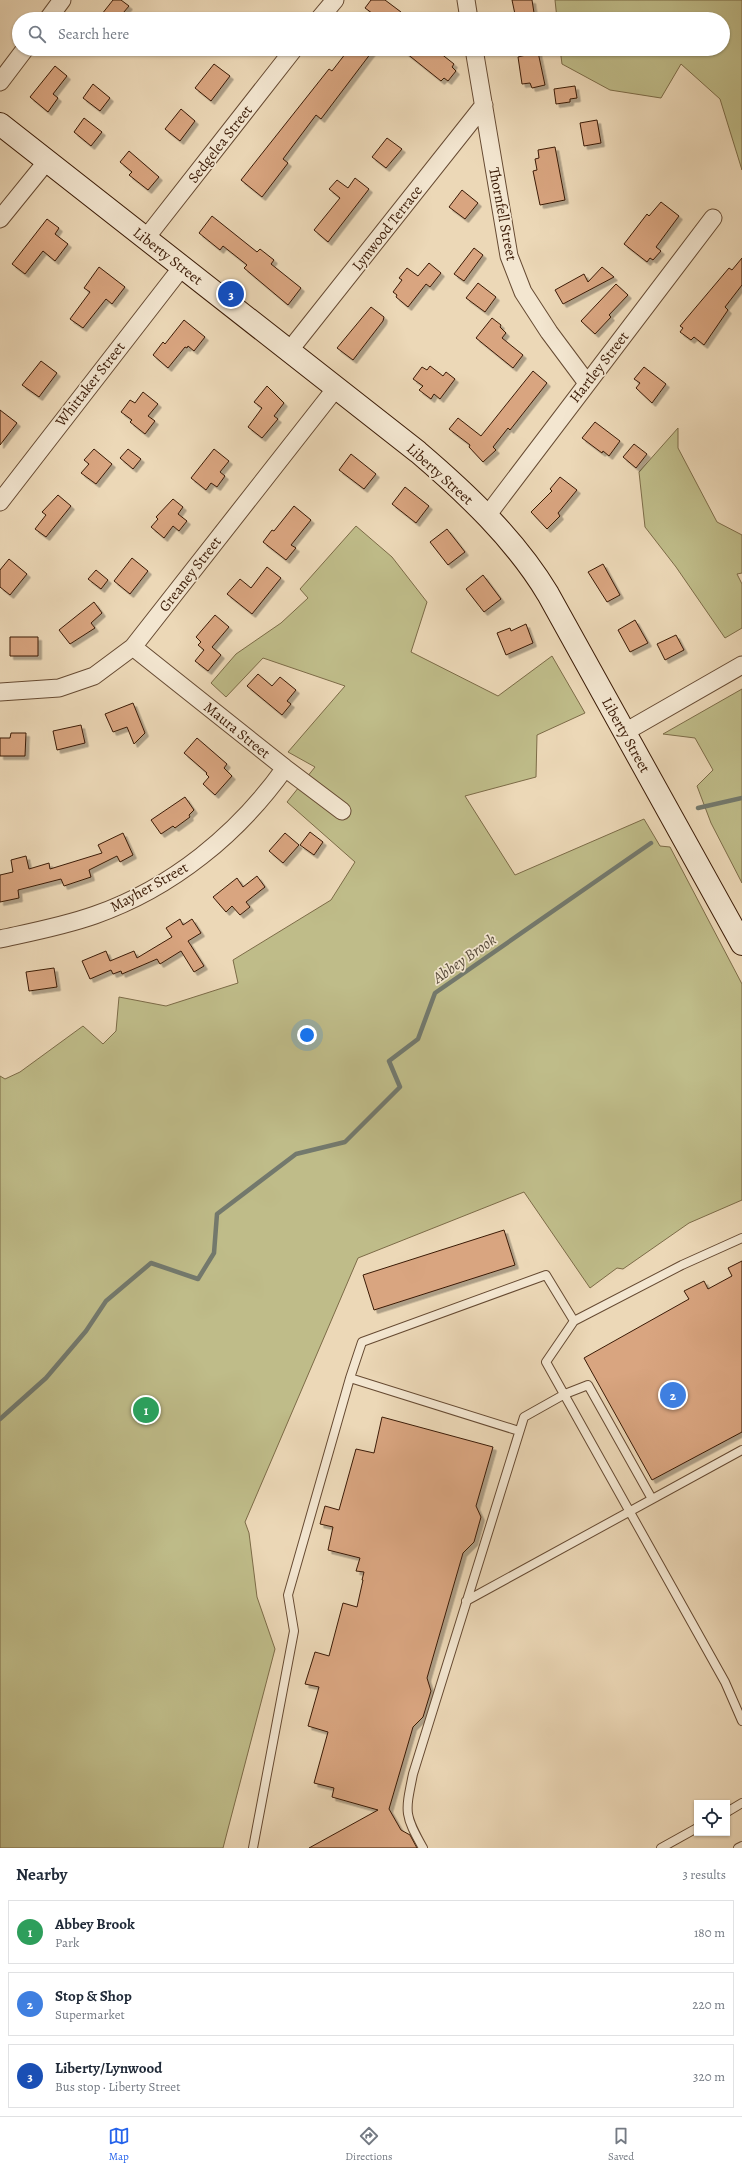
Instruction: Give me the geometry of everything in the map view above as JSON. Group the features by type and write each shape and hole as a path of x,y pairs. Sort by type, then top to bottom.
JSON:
{"main road":[{"name":"Liberty Street","path":"0,124 437,469 486,517 523,558 540,580 742,944"}],"street":[{"path":"325,12 335,0"},
{"path":"466,0 468,12"},
{"path":"0,82 20,56"},
{"name":"Sedgelea Street","path":"146,238 289,56"},
{"name":"Thornfell Street","path":"475,56 509,256 523,292 549,332 587,383"},
{"name":"Lynwood Terrace","path":"289,351 484,105"},
{"path":"0,219 47,161"},
{"name":"Hartley Street","path":"486,517 714,218"},
{"name":"Whittaker Street","path":"0,502 182,267"},
{"name":"Greaney Street","path":"0,692 59,688 94,676 133,647 336,388"},
{"name":"Maura Street","path":"133,647 285,768 342,811"},
{"path":"625,732 742,665"},
{"name":"Mayher Street","path":"0,939 95,915 129,901 161,883 192,864 243,819 285,768"}],"lane":[{"path":"742,1238 682,1266 574,1321 546,1362 725,1682 742,1721"},
{"path":"253,1848 294,1631 288,1595 350,1378 362,1342 546,1275 574,1321"},
{"path":"350,1378 519,1431"},
{"path":"423,1848 409,1822 406,1808 413,1774 524,1417 565,1394 588,1385 652,1499"},
{"path":"466,1601 742,1450"},
{"path":"730,1810 742,1803"},
{"path":"661,1848 694,1830"},
{"path":"738,1848 742,1846"}],"shaded area":[{"path":"555,0 742,0 742,170 720,99 681,64 661,98 610,90 562,64 561,56 730,56 730,12 556,12"},
{"path":"678,428 678,448 717,522 742,535 742,573 737,574 742,584 742,628 725,638 676,567 645,527 639,472"},
{"name":"Abbey Brook","path":"356,526 392,557 427,602 411,652 498,696 552,656 585,713 537,735 536,777 465,796 515,875 644,819 660,846 670,847 742,984 742,1200 689,1223 623,1269 617,1268 590,1288 524,1192 358,1258 245,1522 249,1533 257,1597 275,1649 223,1848 0,1848 0,1076 5,1079 20,1072 83,1026 103,1044 116,1031 119,997 166,1006 238,983 233,960 331,900 355,862 287,802 315,767 288,752 345,686 263,658 226,697 211,683 236,654 281,623 308,598 300,589"},
{"path":"742,689 742,883 711,823 697,786 713,770 695,738 663,734"}],"building":[{"path":"113,0 121,0 129,6 124,12 104,12"},
{"path":"371,0 385,0 401,12 370,12 365,8"},
{"path":"512,0 532,0 534,12 515,12"},
{"path":"344,56 369,56 321,119 316,115 283,159 288,163 262,197 241,180 329,69 332,71"},
{"path":"410,56 444,56 454,64 452,67 456,71 448,81 444,78 441,81"},
{"path":"539,56 545,85 532,88 530,83 522,84 518,57"},
{"path":"214,64 230,76 211,101 195,88"},
{"path":"55,66 67,76 53,94 58,98 48,112 30,97"},
{"path":"93,84 110,98 100,111 83,98"},
{"path":"575,86 577,98 570,99 570,102 556,104 554,89"},
{"path":"181,109 195,121 180,141 165,129"},
{"path":"84,118 102,132 91,146 74,132"},
{"path":"597,120 601,143 584,146 580,123"},
{"path":"387,138 402,149 386,168 372,157"},
{"path":"555,147 565,200 540,205 533,171 537,170 535,159 539,158 538,150"},
{"path":"129,151 159,177 148,190 129,175 132,172 120,162"},
{"path":"355,178 369,189 328,242 314,230 340,198 329,189 337,180 348,188"},
{"path":"462,190 478,203 465,219 449,207"},
{"path":"661,202 679,216 656,247 661,251 653,260 650,258 647,262 624,244 647,214 649,216"},
{"path":"212,216 257,252 260,249 274,260 271,264 301,288 288,305 244,268 247,265 223,246 220,250 199,233"},
{"path":"47,219 59,228 55,234 68,244 55,261 43,251 25,274 12,264"},
{"path":"474,248 483,255 464,281 454,274"},
{"path":"742,258 742,285 725,307 728,310 704,345 694,337 691,340 680,332 683,328 680,326 729,268 732,270"},
{"path":"429,263 441,273 430,287 426,284 408,307 396,297 397,295 393,292 402,280 399,278 407,268 418,276"},
{"path":"99,267 125,287 112,304 106,299 83,328 70,319 90,292 84,288"},
{"path":"602,267 614,277 563,304 555,290 584,274 588,282"},
{"path":"478,283 496,297 485,312 466,298"},
{"path":"616,284 628,295 609,315 611,317 595,334 581,321"},
{"path":"371,307 384,317 383,321 353,360 337,348"},
{"path":"492,318 501,325 500,327 506,333 502,338 523,355 513,368 476,338"},
{"path":"184,320 205,337 194,351 188,346 187,348 185,347 168,368 153,355 163,342 165,344"},
{"path":"41,361 57,373 39,397 22,385"},
{"path":"430,366 443,376 446,372 455,379 440,399 434,394 431,399 419,390 423,386 413,379 422,367 427,370"},
{"path":"644,367 666,384 652,403 636,388 640,383 634,379"},
{"path":"533,371 547,383 510,430 508,428 493,447 496,450 483,462 469,447 470,445 449,429 458,418 481,436"},
{"path":"267,386 284,403 274,416 278,419 262,438 248,427 262,408 254,402"},
{"path":"143,392 158,404 148,416 155,421 145,434 130,422 132,420 121,412 130,400 135,403"},
{"path":"0,410 17,423 0,445"},
{"path":"595,422 620,441 609,456 603,451 602,453 582,438"},
{"path":"634,444 647,454 636,468 623,457"},
{"path":"94,449 112,464 96,484 81,473 89,464 84,460"},
{"path":"128,449 141,459 133,469 120,458"},
{"path":"214,449 229,461 220,472 225,476 217,487 211,483 206,490 191,478"},
{"path":"351,454 376,474 364,489 339,470"},
{"path":"560,477 577,490 558,513 560,516 547,529 531,512 552,491 550,489"},
{"path":"405,487 429,506 416,523 392,504"},
{"path":"58,495 71,506 46,537 35,529 46,515 42,512"},
{"path":"173,499 183,507 178,514 187,521 179,531 173,526 164,538 151,527 158,519 156,517"},
{"path":"294,506 311,520 291,545 296,548 286,560 263,542"},
{"path":"447,529 465,552 448,565 430,542"},
{"path":"132,558 148,571 130,594 114,581"},
{"path":"9,559 27,574 10,595 0,587 0,570"},
{"path":"603,564 620,595 607,602 588,572"},
{"path":"267,567 281,578 252,614 227,594 240,579 251,588"},
{"path":"96,570 108,580 101,589 88,579"},
{"path":"483,575 501,599 484,612 466,589"},
{"path":"94,602 102,613 91,623 95,628 70,644 59,630"},
{"path":"215,615 229,627 212,647 221,655 208,671 195,661 204,650 198,645 201,642 196,637"},
{"path":"635,620 648,643 630,652 618,630"},
{"path":"526,624 533,643 506,655 497,633 510,628 511,631"},
{"path":"676,635 684,650 665,660 657,644"},
{"path":"10,637 38,637 38,656 10,656"},
{"path":"258,674 272,686 280,677 296,690 287,701 291,704 282,715 247,686"},
{"path":"133,703 145,733 134,744 127,727 113,732 105,714"},
{"path":"81,725 85,743 57,750 53,731"},
{"path":"11,733 26,733 25,756 0,756 0,738 10,738"},
{"path":"197,738 227,764 224,768 232,776 215,795 203,784 209,777 206,774 207,773 184,753"},
{"path":"185,797 194,810 189,815 190,817 175,828 173,826 161,834 151,820"},
{"path":"310,832 323,842 314,855 300,845"},
{"path":"123,833 133,855 120,862 117,856 89,870 91,877 64,886 61,879 18,890 19,898 0,902 0,875 13,872 11,860 26,856 29,869 49,863 50,869 102,853 98,845"},
{"path":"285,833 299,845 283,863 269,851"},
{"path":"257,876 265,887 246,902 250,907 240,915 232,906 226,912 213,897 237,878 243,887"},
{"path":"180,919 183,925 192,919 201,933 188,941 204,966 194,972 181,951 160,964 157,959 122,974 121,971 113,974 111,970 90,979 82,961 106,951 110,961 134,951 137,958 172,937 166,928"},
{"path":"54,968 57,987 29,991 26,972"},
{"path":"504,1230 515,1265 374,1310 363,1275"},
{"path":"742,1261 742,1432 652,1480 584,1358 689,1299 684,1291 704,1281 708,1289 732,1276 728,1268"},
{"path":"382,1417 493,1447 476,1506 481,1517 474,1542 463,1553 427,1678 431,1691 423,1717 413,1727 389,1809 401,1830 410,1835 417,1848 309,1848 378,1810 332,1797 334,1788 314,1783 328,1732 308,1726 319,1687 305,1684 315,1652 329,1656 343,1603 357,1607 364,1572 356,1571 360,1558 328,1550 333,1527 320,1524 325,1506 339,1510 356,1449 374,1453"}],"waterway":[{"name":"Abbey Brook","path":"698,808 742,798"},
{"name":"Abbey Brook","path":"0,1419 46,1378 86,1331 106,1301 151,1263 198,1279 214,1253 217,1214 296,1154 345,1142 400,1087 389,1061 418,1039 435,993 651,843"}],"place":[{"name":"Liberty/Lynwood","path":"231,294"},
{"name":"Stop & Shop","path":"673,1395"},
{"name":"Abbey Brook","path":"146,1410"}]}
